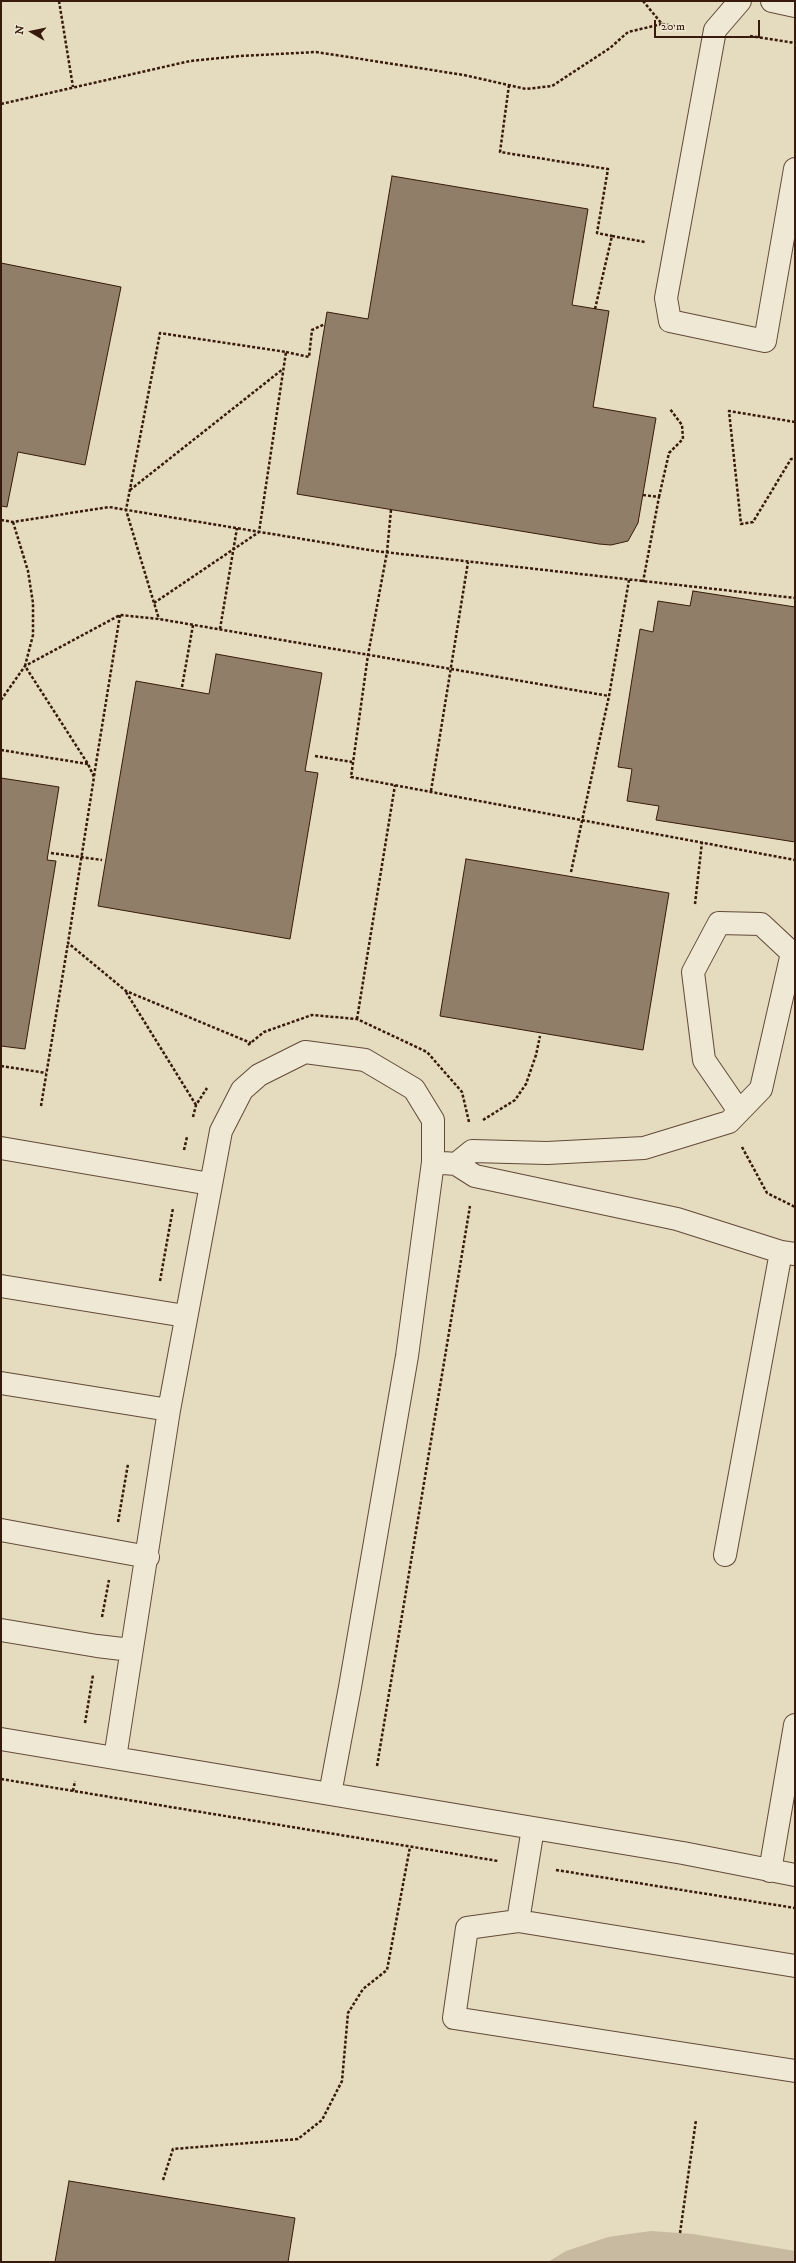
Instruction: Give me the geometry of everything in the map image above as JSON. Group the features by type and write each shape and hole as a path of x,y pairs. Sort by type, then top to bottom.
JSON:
{"lane":[{"path":"740,1 715,30 666,298 670,321 765,341 795,169"},
{"path":"772,1 795,6"},
{"path":"456,1164 472,1151 547,1153 644,1148 734,1117 761,1089 792,953 761,924 719,923 693,972 704,1060 734,1117"},
{"path":"115,1758 131,1650 148,1557 169,1410 185,1316 221,1132 242,1090 259,1075 305,1052 365,1060 414,1089 433,1120 434,1162 407,1356 330,1794"},
{"path":"1,1148 210,1184"},
{"path":"434,1162 456,1164 475,1176 677,1219 788,1253 725,1555"},
{"path":"1,1286 185,1316"},
{"path":"1,1383 169,1410"},
{"path":"1,1530 148,1557"},
{"path":"1,1630 97,1646 131,1650"},
{"path":"770,1871 792,1767 795,1725"},
{"path":"1,1739 683,1853 795,1875"},
{"path":"518,1921 533,1828"},
{"path":"795,1966 518,1921 467,1928 454,2018 795,2071"}],"path":[{"path":"59,1 73,87"},
{"path":"1,104 73,87 131,76 190,61 240,56 316,52 464,75 526,89 552,86 610,48 628,32 662,24 643,1"},
{"path":"509,85 500,152 608,169 597,233 647,242"},
{"path":"595,309 612,236"},
{"path":"159,619 126,510 160,334 309,356 312,330 325,324"},
{"path":"154,603 259,532 286,352"},
{"path":"130,491 284,369"},
{"path":"644,582 659,497 669,453 683,439 682,426 670,409"},
{"path":"795,422 729,410 741,524 753,522 791,459 795,459"},
{"path":"643,495 659,497"},
{"path":"1,520 13,522 110,507 388,552 795,598 795,593"},
{"path":"391,510 388,552 368,655 351,777 795,860"},
{"path":"1,700 25,666 32,635 34,602 28,571 13,522"},
{"path":"220,629 237,528"},
{"path":"431,791 468,562"},
{"path":"571,872 609,696 629,580"},
{"path":"25,666 120,615 159,619 220,629 450,670 609,696"},
{"path":"42,1106 46,1073 120,615"},
{"path":"182,687 194,625"},
{"path":"25,666 88,764 94,776"},
{"path":"1,750 88,764"},
{"path":"315,756 352,762"},
{"path":"357,1019 395,785"},
{"path":"694,911 702,842"},
{"path":"51,853 102,860"},
{"path":"68,943 126,991 251,1043"},
{"path":"126,991 196,1105"},
{"path":"477,1124 501,1111 515,1100 526,1084 532,1070 540,1036"},
{"path":"1,1066 46,1073"},
{"path":"734,1117 767,1193 795,1207"},
{"path":"1,1779 410,1847 795,1908"},
{"path":"163,2180 173,2149 298,2138 322,2120 342,2081 348,2013 363,1989 387,1970 410,1847"},
{"path":"680,2232 696,2120"}],"shaded area":[{"path":"651,2231 693,2234 795,2251 795,2262 548,2262 566,2251 608,2237"}],"building":[{"path":"392,176 588,209 572,305 609,311 593,407 656,418 638,523 628,541 611,545 599,544 297,494 327,312 368,319"},
{"path":"1,263 121,287 85,465 18,452 7,507 1,506"},
{"path":"693,591 795,607 795,842 656,820 659,806 627,801 632,769 618,767 640,629 653,632 658,601 690,606"},
{"path":"216,654 322,673 305,771 318,773 290,939 98,906 136,681 209,694"},
{"path":"1,778 59,787 47,860 56,861 25,1049 1,1046"},
{"path":"466,859 669,893 643,1050 440,1016"},
{"path":"69,2181 295,2218 288,2262 55,2262"}]}
